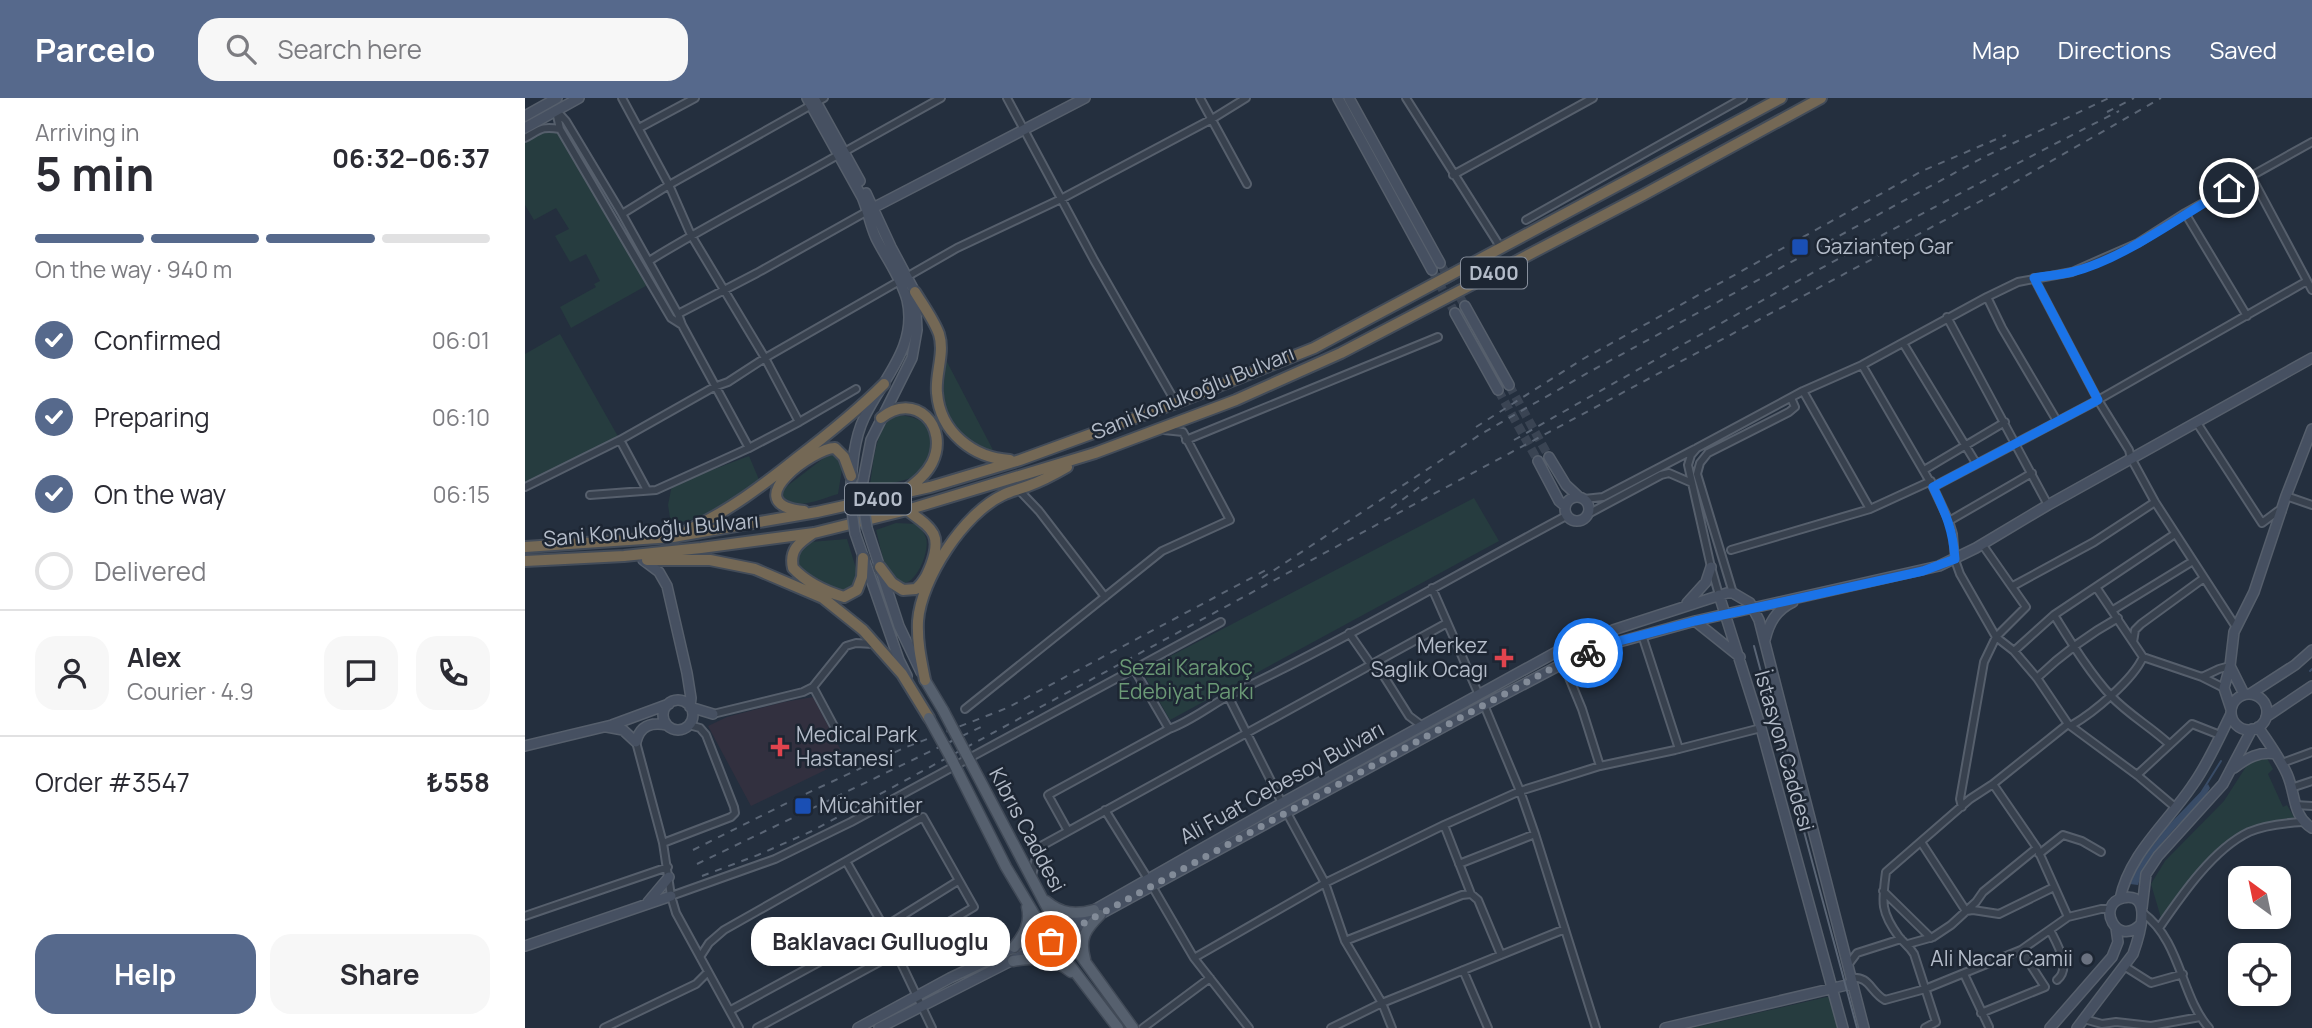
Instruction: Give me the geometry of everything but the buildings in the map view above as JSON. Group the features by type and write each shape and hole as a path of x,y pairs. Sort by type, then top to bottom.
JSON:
{"highway":[{"name":"Sani Konukoğlu Bulvarı","path":"525,547 673,537 817,512 930,488 1020,460 1176,403 1314,348 1781,98"},
{"name":"Sani Konukoğlu Bulvarı","path":"525,561 624,556 814,533 907,510 1095,453 1236,400 1341,354 1821,98"},
{"path":"915,292 939,334 941,349 937,394 949,428 960,441 994,459 1020,460"},
{"path":"673,537 719,516 761,486 855,413 884,384"},
{"path":"881,418 889,411 899,408 914,409 929,418 937,437 936,450 928,469 902,494"},
{"path":"817,512 785,509 776,498 777,488 813,457 831,447 844,457 851,477"},
{"path":"925,680 918,646 918,618 925,591 955,536 975,512 1002,495 1043,480 1095,453"},
{"path":"880,567 892,583 903,590 916,589 926,578 937,550 936,536 928,525 907,510"},
{"path":"814,533 797,545 793,552 793,568 828,592 844,597 857,590 862,577 863,558"},
{"path":"624,556 643,560 710,560 755,569 823,598 863,630 902,674 929,718"}],"main road":[{"name":"Kıbrıs Caddesi","path":"925,680 1038,894 1061,931 1133,1028"},
{"path":"929,718 1025,900 1048,938 1118,1028"},
{"path":"1038,894 1060,911 1070,914 1097,912"},
{"path":"1014,947 1022,937 1028,921 1025,900"},
{"path":"1091,972 1082,948 1082,936 1097,912"},
{"path":"1013,961 1045,958 1058,962 1081,979"}],"street":[{"path":"525,128 579,98"},
{"path":"622,98 669,185 691,234 765,358 799,422"},
{"path":"639,128 695,98"},
{"path":"649,261 691,234 941,98"},
{"path":"1007,98 1176,403"},
{"path":"678,314 869,210 1085,98"},
{"path":"1200,98 1247,184"},
{"path":"525,486 620,440 714,387 728,382 957,248 1061,199 1212,119 1246,98"},
{"path":"1338,98 1431,270"},
{"path":"1349,98 1440,263"},
{"path":"1406,98 1501,248"},
{"path":"1453,174 1593,98"},
{"path":"1526,220 1743,98"},
{"path":"525,116 553,99 560,128 671,318 682,325"},
{"path":"622,214 814,100 902,279 907,301 908,333 904,349 864,418 858,436 850,497 855,533 899,660 929,718"},
{"path":"556,110 566,121 649,261 749,448"},
{"path":"525,138 550,126 560,128"},
{"path":"1068,831 1048,795 1431,588 1566,511 1569,500 1592,499 1610,494 1803,391 1862,365 1947,317 2018,282 2072,272 2106,259 2312,142"},
{"path":"2251,176 2312,290"},
{"path":"2185,213 2247,316"},
{"path":"2034,278 2155,502 2236,627"},
{"path":"902,279 915,292 917,330 912,358 881,418 866,462 861,491 867,528 899,626 925,680"},
{"path":"1731,550 1870,509 1932,484 2098,400 2307,282"},
{"path":"1987,296 2002,328 2057,421"},
{"path":"1465,306 1509,385"},
{"path":"1455,313 1498,390"},
{"path":"1947,317 2048,505"},
{"path":"1186,440 1438,337"},
{"path":"1903,343 1976,463"},
{"path":"1150,883 1287,813 1482,700 1612,643 1753,607 1923,571 1955,559 2312,358"},
{"path":"1862,365 1932,484 1949,521 1960,573 1996,637 2014,651 2037,678 2070,725 2176,808"},
{"path":"590,495 656,490 749,448 856,389"},
{"path":"1803,391 1870,509"},
{"path":"1753,607 1744,598 1733,593 1697,474 1700,463 1708,453 1790,412 1795,407 1791,398"},
{"path":"1924,470 2005,422"},
{"path":"2197,423 2262,523 2282,511"},
{"path":"965,709 1162,551 1230,520 1183,432 1159,429"},
{"path":"2255,728 2246,730 2236,724 2224,688 2236,627 2254,592 2312,429"},
{"path":"620,440 647,490"},
{"name":"İstasyon Caddesi","path":"1697,448 1688,465 1711,567 1761,728 1843,1028"},
{"path":"1549,457 1566,485 1589,506 1588,514"},
{"path":"1538,461 1571,520 1579,521 1661,475 1669,473 1692,483"},
{"path":"1949,521 2032,473"},
{"path":"1019,489 1105,597"},
{"path":"2286,496 2312,505"},
{"path":"2013,586 2094,542 2155,502"},
{"path":"2014,651 2054,615 2175,534"},
{"path":"1962,807 1960,799 1984,662 1996,637 2026,607 1982,544"},
{"path":"643,560 659,572 667,586 691,698 693,716 689,725"},
{"path":"2113,610 2193,561"},
{"path":"1683,606 1699,592 1711,567"},
{"path":"2133,642 2135,630 2141,624 2204,578"},
{"path":"2096,587 2143,657 2202,677 2224,688"},
{"path":"1431,588 1520,791 1596,1028"},
{"name":"Ali Fuat Cebesoy Bulvarı","path":"1061,931 1150,883 1282,803 1421,725 1482,700 1560,650 1683,606 1733,593"},
{"path":"1764,645 1777,613 1801,598"},
{"name":"İstasyon Caddesi","path":"1753,607 1864,1028"},
{"path":"2054,615 2110,695 2147,727 2157,731 2169,744"},
{"path":"2037,678 2074,647 2118,618"},
{"path":"1695,621 1740,657"},
{"path":"525,946 775,859 851,822 966,754 1221,622"},
{"path":"1031,880 1036,857 1044,845 1447,623"},
{"path":"1349,633 1372,666 1380,670 1409,716 1421,725"},
{"path":"1642,635 1679,749"},
{"path":"636,742 649,725 667,725 676,730 713,713 786,697 813,687 846,646 856,643 873,644"},
{"path":"2050,1028 2112,957 2118,942 2116,928 2110,919 2111,909 2120,899 2123,885 2136,857 2194,784 2235,700 2295,665 2312,650"},
{"path":"1925,1028 1935,1023 1914,954 1882,910 1886,872 1962,807 2110,695 2139,666 2143,657"},
{"path":"1563,663 1582,709 1600,766"},
{"path":"2202,677 2219,668 2230,666"},
{"path":"2230,666 2247,694 2260,698 2263,702 2266,717"},
{"path":"1134,669 1169,729"},
{"path":"667,725 663,716 666,707 681,694 687,673"},
{"path":"2077,1028 2133,954 2139,940 2146,874 2158,856 2213,797 2255,728 2266,717 2312,686"},
{"path":"813,687 835,727"},
{"path":"1228,696 1282,803"},
{"path":"525,746 626,721 671,702 683,701 698,711 713,713"},
{"path":"2137,775 2192,724 2220,735"},
{"path":"663,843 731,817 735,813 706,735 699,728 689,725"},
{"path":"604,727 623,730 636,742 663,843 676,913 739,1028"},
{"path":"1194,958 1325,883 1520,791 1600,766 1761,728"},
{"path":"2255,728 2276,754 2289,777 2302,822 2312,828"},
{"path":"2232,769 2248,757 2266,752 2276,754"},
{"path":"2282,764 2312,752"},
{"path":"2291,788 2312,781"},
{"path":"1993,784 2038,851 2067,917"},
{"path":"2295,805 2312,806"},
{"path":"1105,810 1194,958 1249,1028"},
{"path":"1287,813 1325,883 1345,941 1382,1003 1392,1028"},
{"path":"700,957 709,943 724,930 923,817 974,907 896,953 757,1028"},
{"path":"2159,928 2206,867 2225,849 2248,833 2275,825 2302,822"},
{"path":"1444,825 1471,894 1478,900 1501,955"},
{"path":"1459,864 1535,834"},
{"path":"1908,944 1931,938 1951,925 1983,892 2028,853 2038,851 2063,835 2082,841 2101,852"},
{"path":"1921,842 1966,911"},
{"path":"846,861 884,928 932,1028"},
{"path":"647,903 668,872"},
{"path":"525,916 668,872"},
{"path":"731,1010 884,928 958,881"},
{"path":"1966,911 1999,914 2054,887"},
{"path":"1884,891 1931,938"},
{"path":"1345,941 1462,895 1471,894"},
{"path":"2120,899 2135,900 2159,928 2183,974 2200,1017 2210,1028"},
{"path":"1665,1028 1832,989 1858,977 1866,980 1875,993 1885,1000 1925,989 2021,950 2067,917 2111,909"},
{"path":"2116,928 2126,931 2141,924"},
{"path":"1331,1028 1382,1003 1566,929"},
{"path":"2050,930 2061,952 2063,970 2062,976 2057,980"},
{"path":"879,1028 1013,961 1061,931"},
{"path":"858,1028 1014,947 1048,938"},
{"path":"1847,966 1857,953 1901,939"},
{"path":"1982,1013 2045,987 2021,950"},
{"path":"2124,966 2151,983 2183,974"},
{"path":"1463,970 1488,1028"},
{"path":"604,1028 696,984 708,972"},
{"path":"1964,974 1989,1027"},
{"path":"1143,1028 1210,978"},
{"path":"2084,1019 2102,1024 2151,1026 2200,1017"}],"shaded area":[{"name":"Medical Park Hastanesi","path":"813,697 846,760 751,806 708,726 727,717"}],"green space":[{"path":"543,128 556,128 651,283 571,328 560,307 596,287 594,284 600,281 586,254 570,262 555,236 569,229 556,208 534,220 525,205 525,138"},
{"path":"560,334 620,440 525,486 525,354"},
{"path":"946,360 993,450 969,441 952,422 944,400"},
{"path":"893,415 910,417 925,424 932,436 933,445 923,470 918,474 898,482 870,486 879,439"},
{"path":"829,454 838,455 843,463 838,494 800,504 786,500 781,494 782,490"},
{"path":"749,456 760,482 702,517 671,525 668,505 672,485"},
{"name":"Sezai Karakoç Edebiyat Parkı","path":"1474,498 1499,541 1170,720 1142,671"},
{"path":"896,523 917,524 926,538 923,562 913,578 906,583 900,583 890,573 884,562 876,530"},
{"path":"847,539 858,575 851,589 836,591 800,570 797,562 800,548 810,542"},
{"path":"2264,753 2273,769 2268,774 2283,807 2287,805 2295,819 2271,823 2234,841 2161,918 2151,884 2165,861 2224,801 2251,759"},
{"path":"1831,996 1842,1028 1692,1028"}],"water":[{"path":"2208,784 2210,788 2204,798 2157,849 2138,885 2130,884 2145,856 2164,831"}],"waterway":[{"path":"2151,845 2201,793 2221,761"}],"tunnel":[{"path":"1440,263 1465,306"},
{"path":"1432,270 1455,313"},
{"path":"1509,385 1549,457"},
{"path":"1498,390 1538,461"}],"tram line":[{"path":"1754,646 1857,1028"}],"railway":[{"path":"1262,578 1481,434 1591,371 1984,157 2109,98"},
{"path":"2107,112 2134,98"},
{"path":"702,876 812,831 2001,190 2161,98"},
{"path":"1514,440 1815,272 2119,111"},
{"path":"1476,427 1583,359 1922,171 2006,135"},
{"path":"1391,508 1436,475"},
{"path":"693,850 904,748 1007,708 1268,569"},
{"path":"697,864 987,724"}],"way so far":[{"path":"1051,941 1549,670 1588,653"}],"place":[{"name":"Gaziantep Gar","path":"1800,247"},
{"name":"Merkez Saglık Ocagı","path":"1504,658"},
{"name":"Medical Park Hastanesi","path":"780,747"},
{"name":"Mücahitler","path":"803,806"},
{"name":"Baklavacı Gulluoglu","path":"1051,941"},
{"name":"Ali Nacar Camii","path":"2087,959"}],"route":[{"path":"1588,653 1612,643 1695,621 1923,571 1955,559 1953,534 1933,487 2098,400 2034,278 2072,272 2106,259 2138,243 2229,188"}]}
